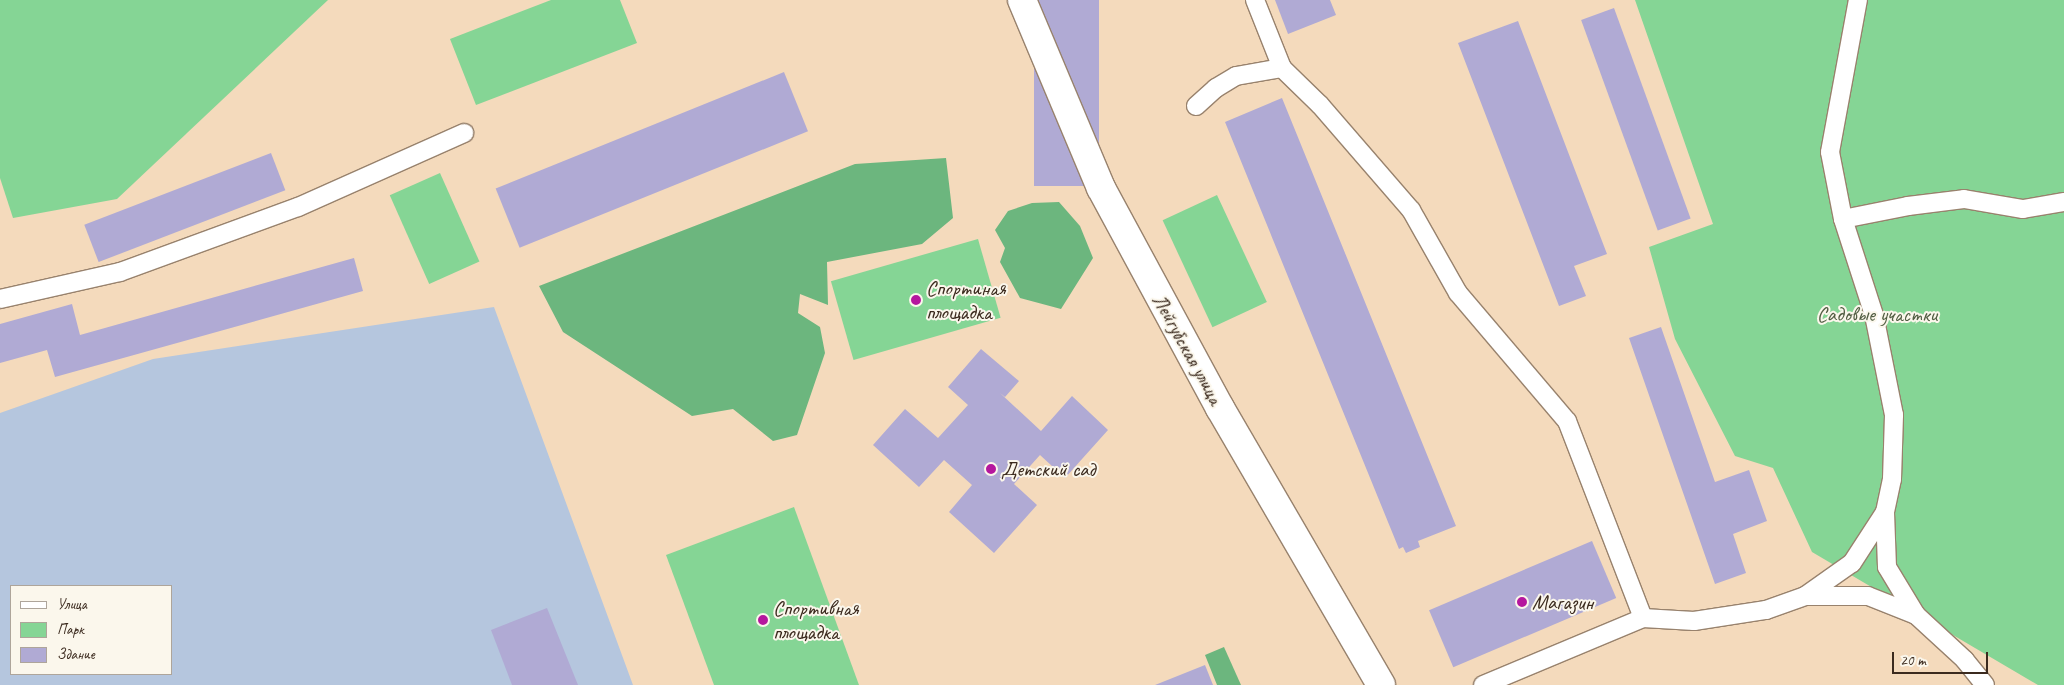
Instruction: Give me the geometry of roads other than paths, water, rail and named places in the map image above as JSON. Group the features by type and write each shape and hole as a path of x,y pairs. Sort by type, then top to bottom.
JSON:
{"street":[{"name":"Лейгубская улица","path":"1022,0 1106,196 1220,408 1381,685"}],"lane":[{"path":"1255,0 1282,68 1320,106 1411,210 1458,293 1567,421 1643,618"},
{"path":"1858,0 1830,152 1843,219 1874,315 1894,414 1892,479 1885,512 1887,567 1916,615 1965,660 1984,685"},
{"path":"1196,106 1216,88 1236,76 1282,68"},
{"path":"0,299 28,290 120,272 298,207 464,133"},
{"path":"1843,219 1908,206 1964,199 2023,209 2064,202"},
{"path":"1484,685 1643,618 1694,621 1766,610 1805,596 1852,563 1885,512"},
{"path":"1805,596 1868,596 1916,615"}],"place":[{"name":"Спортиная площадка","path":"916,300"},
{"name":"Детский сад","path":"991,469"},
{"name":"Магазин","path":"1522,602"},
{"name":"Спортивная площадка","path":"763,620"}],"park label":[{"name":"Садовые участки","path":"1877,314"}]}
